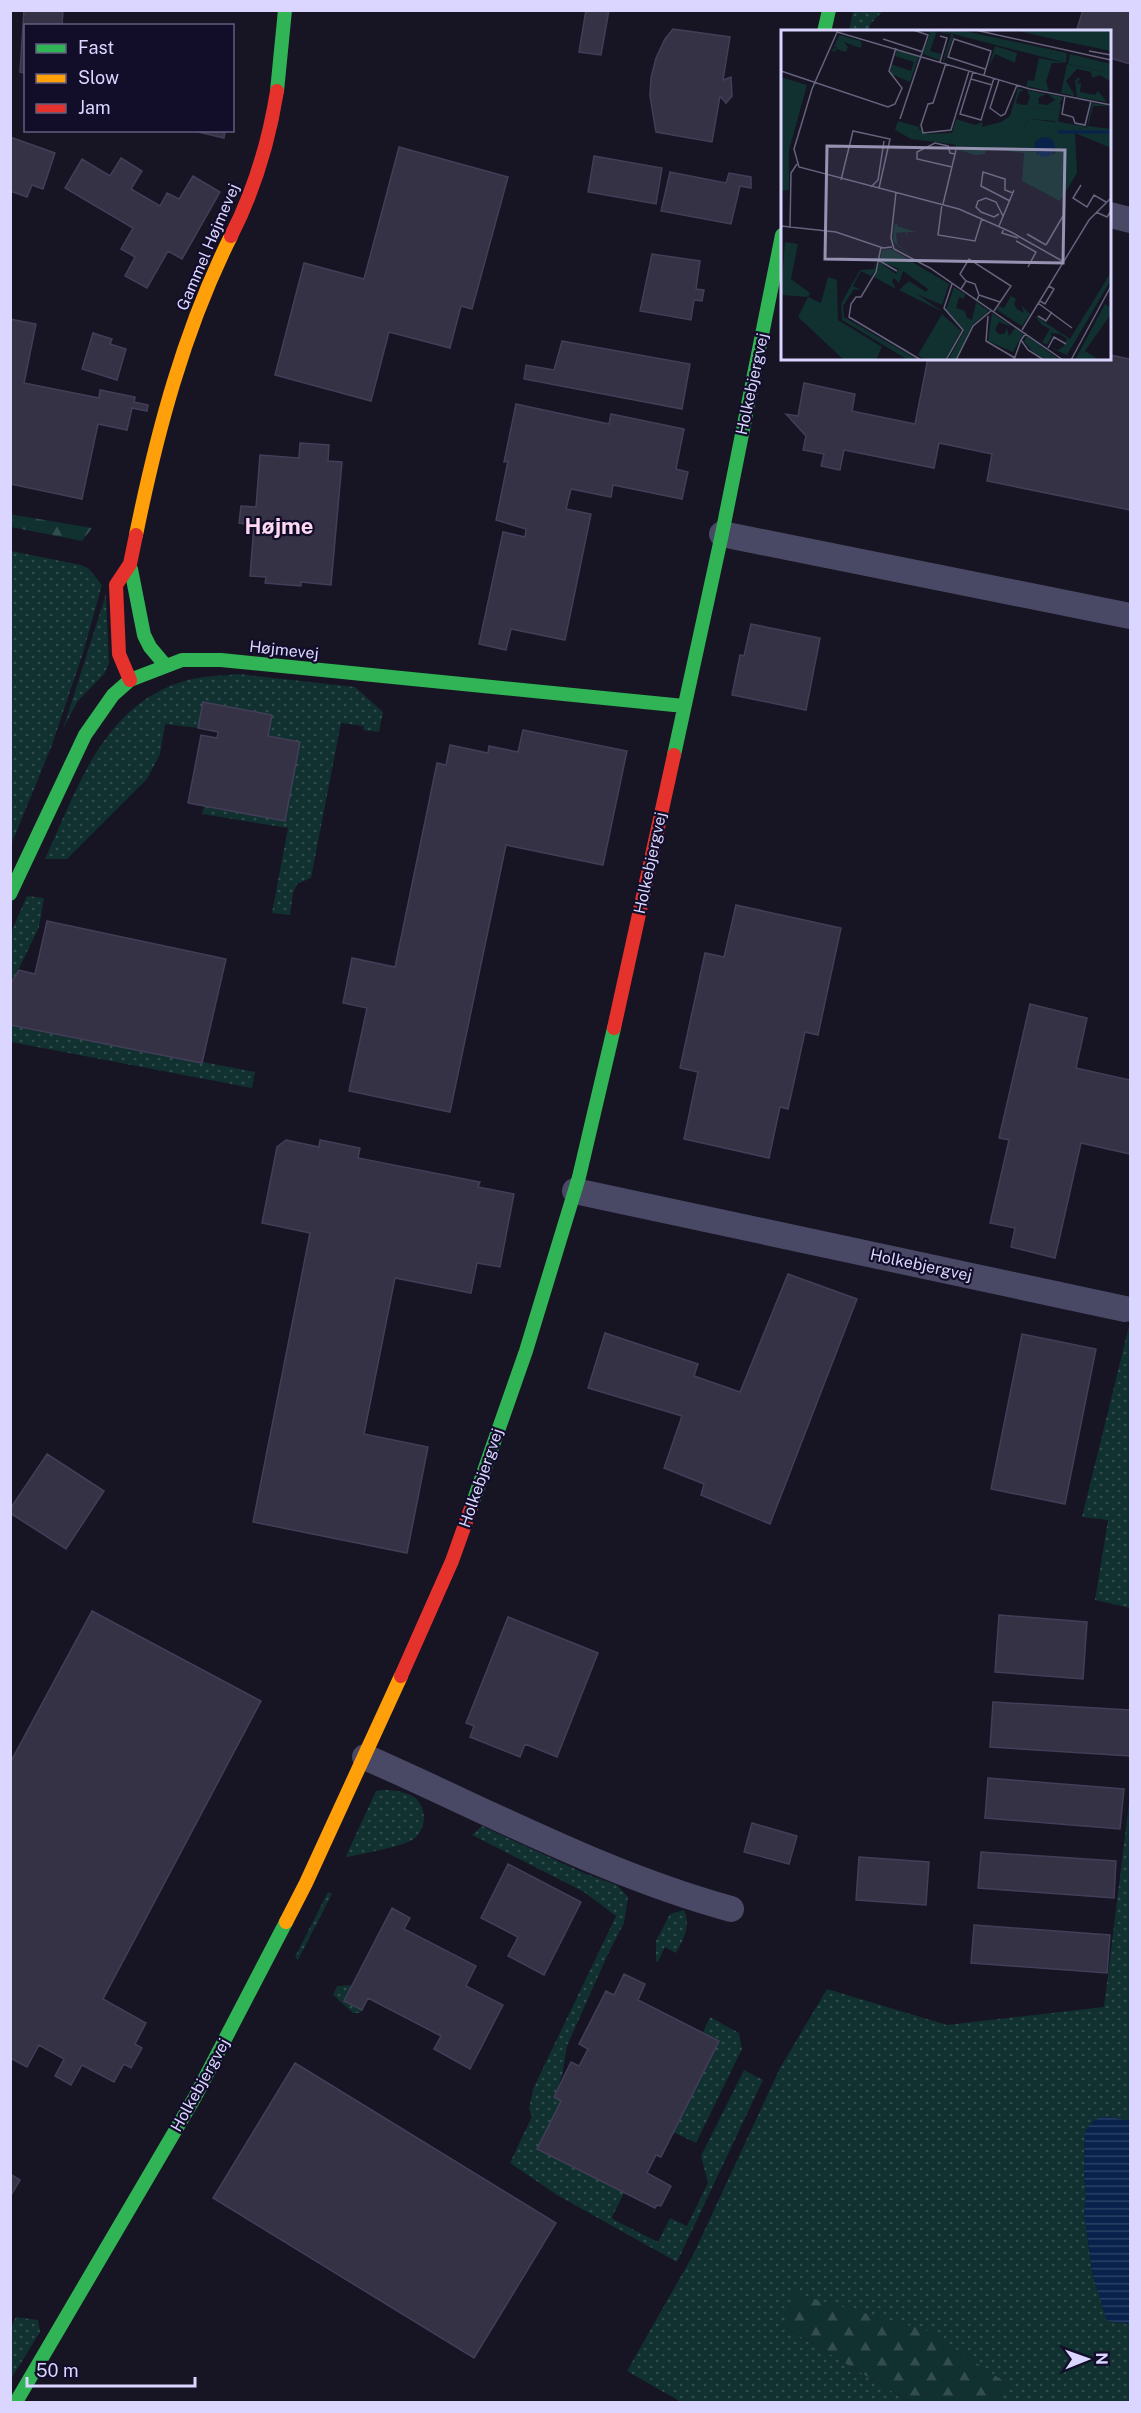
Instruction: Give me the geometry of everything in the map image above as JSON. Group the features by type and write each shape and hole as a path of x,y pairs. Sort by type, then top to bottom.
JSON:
{"street":[{"name":"Gammel Højmevej","path":"130,680 119,654 116,585 129,564 170,399 200,304 252,190 276,107 285,10"},
{"path":"824,30 829,10"},
{"path":"1111,215 1131,220"},
{"name":"Holkebjergvej","path":"16,2403 195,2097 306,1883 452,1561 526,1351 575,1191 610,1049 722,534 781,244"},
{"path":"722,534 1131,616"},
{"name":"Gammel Højmevej","path":"129,564 137,583 137,603 144,637 166,666"},
{"name":"Højmevej","path":"10,894 85,735 113,695 130,680 182,660 221,660 684,706"},
{"name":"Holkebjergvej","path":"575,1191 1125,1309"},
{"path":"365,1757 618,1871 731,1909"}],"green space":[{"path":"853,10 883,11 871,23 868,30 849,30"},
{"path":"10,514 92,528 82,541 11,527"},
{"path":"11,551 81,565 89,569 102,585 83,653 52,745 11,845"},
{"path":"106,594 109,664 104,674 77,702 63,729"},
{"path":"238,674 355,687 383,712 379,732 363,730 364,726 341,723 311,878 297,884 293,893 290,915 272,913 288,828 202,814 204,806 285,821 300,742 268,736 271,715 203,702 198,728 165,724 160,754 147,779 67,859 45,859 82,777 114,728 135,707 159,691 188,680"},
{"path":"27,896 44,898 39,927 11,985 11,932"},
{"path":"10,1025 255,1072 252,1088 11,1042"},
{"path":"1130,1322 1130,1608 1095,1600 1108,1520 1082,1517"},
{"path":"376,1791 403,1792 414,1797 423,1811 422,1829 415,1838 403,1844 347,1857"},
{"path":"1130,1795 1130,2121 1110,2117 1085,2131 1084,2214 1093,2276 1107,2321 1130,2324 1130,2402 992,2402 1009,2385 783,2326 910,2402 681,2402 627,2371 693,2255 780,2068 827,1989 947,2025 1104,2007"},
{"path":"482,1826 584,1873 617,1885 628,1897 624,1923 567,2046 562,2076 554,2097 561,2101 537,2149 624,2193 612,2217 614,2220 658,2242 670,2218 687,2226 708,2183 701,2156 744,2070 763,2080 677,2262 557,2195 510,2163 532,2116 529,2109 533,2089 616,1916 584,1892 472,1835"},
{"path":"328,1892 332,1894 298,1960 295,1957"},
{"path":"684,1910 687,1927 679,1948 676,1953 665,1947 658,1962 656,1961 656,1941 670,1914"},
{"path":"352,1985 345,2001 362,2010 360,2013 353,2013 333,1995 337,1986"},
{"path":"710,2017 739,2033 742,2049 696,2143 673,2132 719,2041 703,2032"},
{"path":"793,2293 929,2331 1009,2385 992,2402 910,2402 783,2326"},
{"path":"16,2317 38,2320 40,2332 11,2379 11,2327"}],"water":[{"path":"1101,2117 1130,2121 1130,2324 1107,2321 1093,2276 1084,2214 1085,2131 1092,2122"}],"building":[{"path":"24,10 63,10 62,24 24,24 24,73 20,72"},
{"path":"586,10 609,10 601,55 579,52"},
{"path":"1083,10 1130,10 1130,64 1111,58 1111,30 1077,30"},
{"path":"673,29 730,37 723,80 731,77 732,96 726,103 720,96 712,142 656,132 650,96 651,78 656,58 665,39"},
{"path":"198,132 225,132 224,138"},
{"path":"10,137 55,153 43,189 32,185 27,197 10,191"},
{"path":"399,147 508,177 472,309 461,306 450,348 389,332 371,401 275,375 304,263 364,279"},
{"path":"594,156 662,168 656,204 588,192"},
{"path":"121,158 142,171 131,189 160,206 167,193 179,199 193,176 220,192 182,259 168,251 147,288 125,276 135,257 121,249 133,228 65,188 82,159 110,176"},
{"path":"670,172 726,183 729,173 751,177 751,188 740,186 731,224 661,211"},
{"path":"652,254 700,261 696,289 704,290 702,301 694,300 691,320 640,311"},
{"path":"10,319 36,324 24,383 99,398 100,390 135,397 134,402 148,405 147,411 132,408 127,430 98,424 82,499 10,484"},
{"path":"93,333 112,339 110,344 126,349 117,380 82,369"},
{"path":"562,341 690,364 682,409 524,379 526,365 554,370"},
{"path":"1111,355 1130,359 1130,510 987,481 992,454 939,443 934,468 844,450 840,470 821,466 824,454 803,450 806,436 786,414 798,416 804,383 855,394 852,411 915,424 928,360 1111,360"},
{"path":"516,404 609,424 611,414 684,429 676,469 688,472 682,499 613,485 611,497 571,489 566,509 591,514 565,640 511,629 506,650 479,644 503,532 525,537 526,529 496,520 508,461 504,462"},
{"path":"300,443 329,445 328,461 342,462 331,585 301,582 301,586 265,583 266,577 250,576 254,525 239,523 241,506 256,507 260,455 299,458"},
{"path":"751,624 820,638 806,710 732,695 740,655 744,656"},
{"path":"203,702 272,715 268,736 300,742 285,821 188,803 201,735 217,738 218,732 198,728"},
{"path":"523,730 627,751 603,865 506,845 450,1112 349,1091 367,1008 343,1003 352,958 395,967 437,763 446,765 450,745 488,753 489,746 518,752"},
{"path":"736,905 841,928 818,1035 805,1032 788,1109 780,1107 769,1158 684,1139 698,1072 680,1068 705,953 724,957"},
{"path":"47,921 226,959 202,1063 10,1025 10,985 19,970 35,974"},
{"path":"1030,1004 1087,1018 1076,1068 1130,1080 1130,1154 1081,1143 1055,1258 1011,1247 1015,1228 990,1223 1009,1140 999,1138"},
{"path":"286,1140 319,1147 320,1140 360,1148 358,1158 480,1182 478,1187 514,1194 500,1267 477,1263 471,1293 395,1278 364,1434 428,1447 407,1553 253,1522 310,1233 262,1223 277,1147"},
{"path":"788,1274 857,1299 770,1524 701,1495 704,1484 664,1468 682,1416 588,1388 605,1333 698,1364 694,1376 740,1392"},
{"path":"1022,1334 1096,1349 1065,1504 991,1489"},
{"path":"47,1454 104,1491 66,1549 10,1513 10,1509"},
{"path":"92,1611 261,1701 103,1999 146,2023 135,2044 142,2048 131,2068 124,2064 114,2082 82,2065 71,2085 55,2076 64,2059 39,2045 27,2067 10,2058 10,1763"},
{"path":"999,1615 1087,1622 1083,1679 995,1672"},
{"path":"508,1617 598,1653 557,1757 525,1744 520,1757 470,1737 474,1726 466,1723"},
{"path":"993,1702 1130,1710 1130,1756 990,1747"},
{"path":"988,1778 1124,1789 1120,1829 985,1818"},
{"path":"752,1823 797,1836 789,1864 744,1852"},
{"path":"981,1852 1116,1861 1114,1898 978,1888"},
{"path":"859,1857 929,1862 926,1905 856,1900"},
{"path":"508,1864 581,1902 544,1975 508,1956 518,1937 481,1918"},
{"path":"392,1908 410,1918 404,1929 476,1966 466,1986 503,2005 470,2069 434,2049 441,2036 368,1998 362,2010 344,2001"},
{"path":"974,1925 1110,1935 1107,1973 971,1963"},
{"path":"624,1974 645,1984 638,2000 719,2041 661,2157 656,2155 647,2173 671,2186 661,2206 657,2205 655,2208 537,2149 561,2101 554,2097 571,2062 579,2066 588,2049 579,2044 606,1991 614,1995"},
{"path":"295,2063 556,2223 474,2358 213,2198"},
{"path":"10,2174 20,2180 10,2197"}],"traffic: fast":[{"path":"277,91 285,10"},
{"path":"824,30 829,10"},
{"path":"674,755 722,534 781,240"},
{"path":"131,569 144,635 150,647 166,666"},
{"path":"10,894 85,735 113,695 130,680 182,660 221,660 684,706"},
{"path":"472,1505 526,1351 579,1177 614,1028"},
{"path":"16,2402 195,2097 286,1922"}],"traffic: slow":[{"path":"136,535 153,458 174,382 199,308 231,236"},
{"path":"286,1922 401,1676"}],"traffic: jam":[{"path":"231,236 260,165 277,91"},
{"path":"130,680 119,654 116,585 130,564 136,535"},
{"path":"614,1028 674,755"},
{"path":"401,1676 452,1561 472,1505"}],"district":[{"name":"Højme","path":"279,526"}]}
